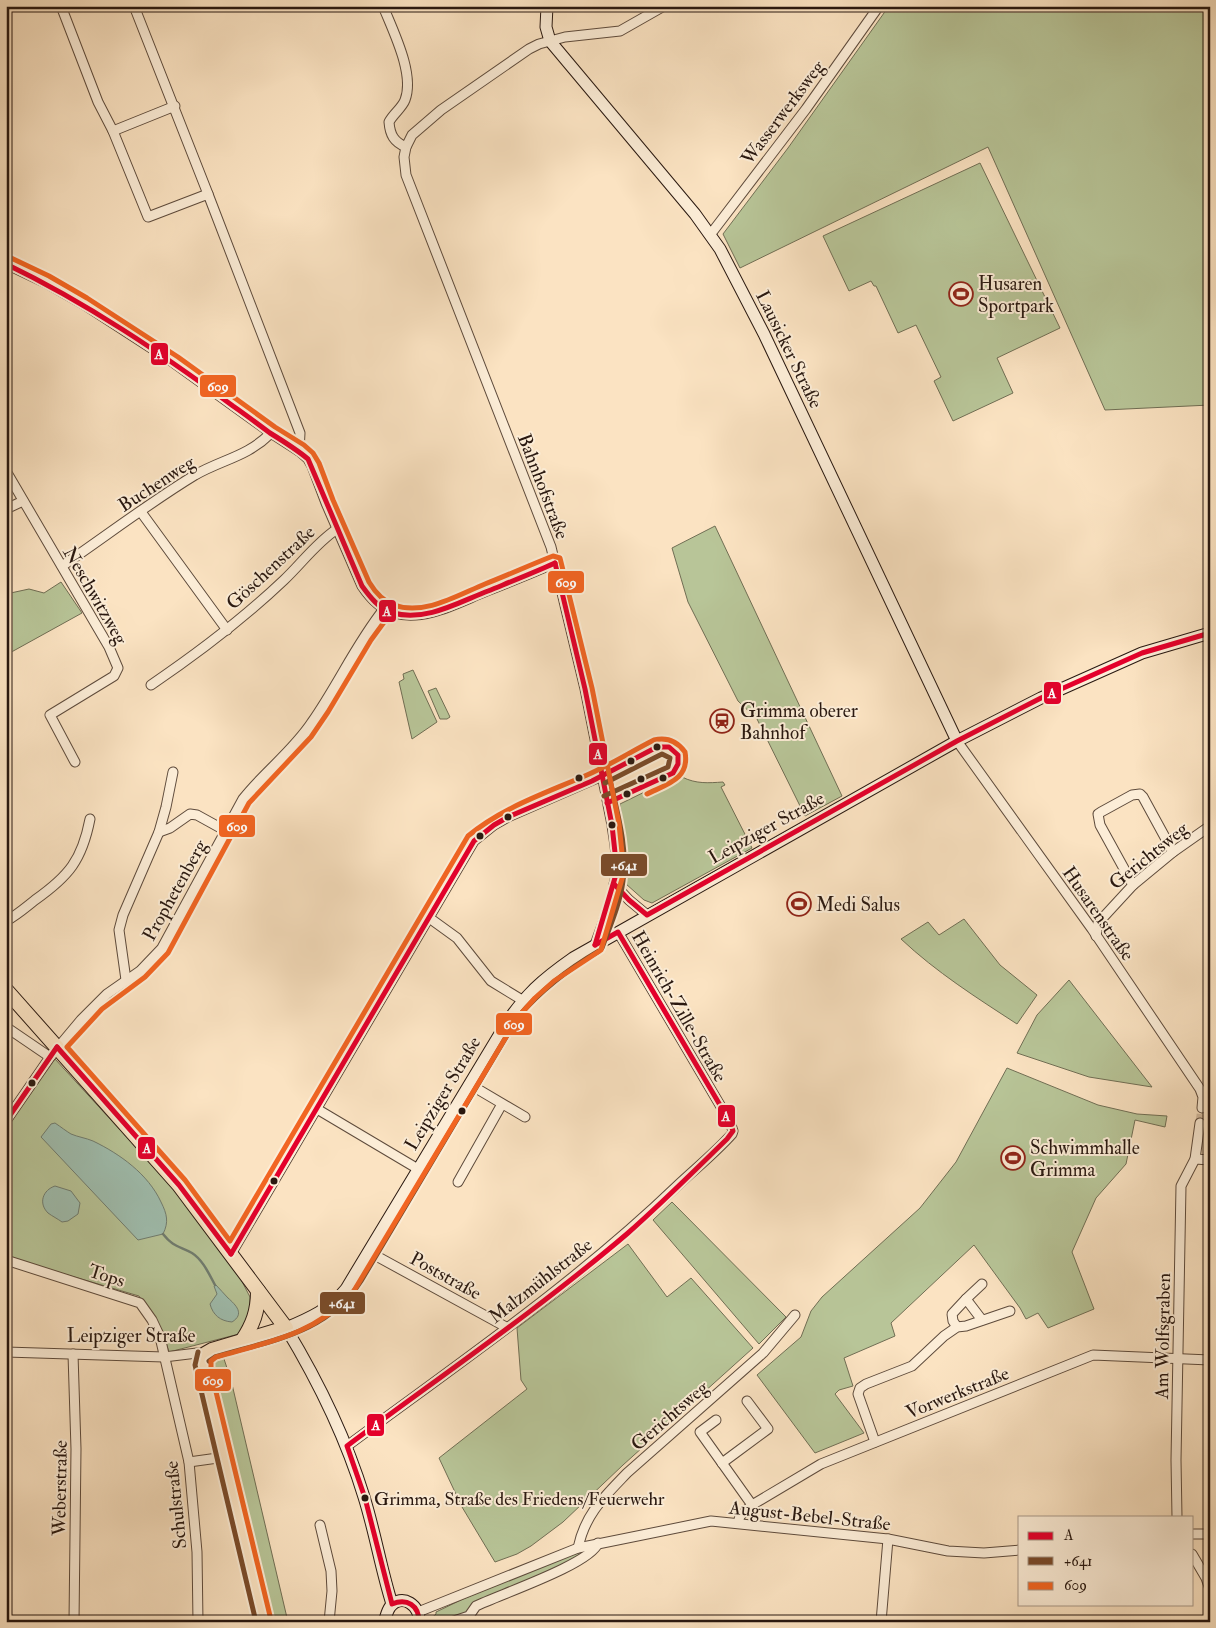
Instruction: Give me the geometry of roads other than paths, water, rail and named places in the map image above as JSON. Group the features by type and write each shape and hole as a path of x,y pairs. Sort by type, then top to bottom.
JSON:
{"main road":[{"path":"547,6 546,27 550,41"},
{"name":"Lausicker Straße","path":"550,41 676,191 710,235 729,265 764,334 957,741"},
{"name":"Leipziger Straße","path":"206,1354 212,1350 286,1328 323,1311 337,1300 369,1252 469,1084 522,1000 550,974 573,958 647,915 957,741 1041,698 1142,653 1210,633"},
{"path":"6,990 54,1052 179,1185 286,1328 297,1346 346,1446 365,1498 392,1604"},
{"path":"242,1341 254,1320 258,1305 258,1291"},
{"path":"206,1354 202,1363 264,1622"},
{"path":"384,1622 392,1604 398,1601 409,1602 416,1607 418,1617"}],"street":[{"path":"61,6 98,102 113,131 148,217 208,194"},
{"path":"134,6 175,106 293,414 300,433 299,450"},
{"path":"383,6 402,56 408,90 405,101 389,122 389,130 395,141 406,147 412,134 428,120 530,49 550,41 620,31 664,6"},
{"name":"Wasserwerksweg","path":"710,235 806,109 879,6"},
{"path":"113,131 175,106"},
{"name":"Bahnhofstraße","path":"406,147 404,157 406,176 551,547 585,689 612,825 616,871 614,884 595,945"},
{"path":"6,264 46,283 83,304 166,358 271,433 299,450 312,466 362,586 370,597 384,609 402,614 426,614 453,605 555,563"},
{"name":"Buchenweg","path":"62,566 202,471 250,451 271,433"},
{"name":"Neschwitzweg","path":"6,471 109,647 118,668 114,676 50,715 75,762"},
{"path":"6,509 23,501"},
{"name":"Göschenstraße","path":"141,512 227,630"},
{"name":"Göschenstraße","path":"151,685 227,630 285,580 327,535 337,529"},
{"name":"Prophetenberg","path":"6,1121 54,1052 97,1003 146,965 162,948 243,799 258,780 299,739 312,723 372,624 384,609"},
{"name":"Husarenstraße","path":"957,741 1096,936 1200,1089 1203,1097 1202,1108"},
{"path":"126,980 120,938 122,915 159,832 173,772"},
{"path":"231,1254 428,917 479,835 508,817 602,776"},
{"path":"1133,885 1100,825 1098,814 1132,795 1140,794 1173,852"},
{"path":"159,832 170,828 190,814 197,815 226,831"},
{"path":"6,920 58,885 78,858 86,839 90,819"},
{"name":"Gerichtsweg","path":"1096,936 1098,923 1133,885 1173,852 1210,826"},
{"path":"614,884 632,903 647,915"},
{"path":"428,917 457,938 491,981 522,1000"},
{"name":"Heinrich-Zille-Straße","path":"618,932 730,1122"},
{"path":"6,1027 54,1052"},
{"path":"469,1084 525,1117"},
{"path":"458,1182 502,1104"},
{"path":"317,1109 418,1169"},
{"name":"Malzmühlstraße","path":"346,1446 506,1327 645,1217 727,1139 733,1131 730,1122"},
{"path":"1200,1123 1195,1159 1210,1160"},
{"name":"Am Wolfsgraben","path":"1177,1516 1176,1460 1181,1186 1195,1159"},
{"name":"Poststraße","path":"369,1252 506,1327"},
{"name":"Tops","path":"6,1260 140,1303 152,1320 160,1337 164,1357"},
{"path":"957,1327 952,1321 952,1314 982,1284"},
{"path":"966,1299 982,1320"},
{"path":"875,1442 858,1394 860,1388 912,1366 944,1336 957,1327 966,1326 1010,1311"},
{"name":"Gerichtsweg","path":"578,1548 582,1530 595,1508 610,1490 763,1353 796,1315"},
{"name":"Leipziger Straße","path":"6,1352 164,1357 197,1353 206,1354"},
{"name":"Weberstraße","path":"73,1354 76,1449 74,1622"},
{"name":"Vorwerkstraße","path":"738,1523 740,1516 752,1505 820,1464 1093,1355 1210,1360"},
{"name":"Schulstraße","path":"164,1357 189,1462 197,1552 198,1622"},
{"path":"722,1463 768,1429 747,1401"},
{"path":"716,1420 700,1432 752,1505"},
{"path":"189,1462 225,1457"},
{"name":"August-Bebel-Straße","path":"418,1617 578,1548 711,1521 888,1539 948,1551 984,1553 1018,1550"},
{"path":"320,1525 331,1571 332,1591 329,1622"},
{"path":"1194,1534 1210,1534"},
{"path":"881,1622 888,1539"},
{"path":"451,1622 471,1614 476,1606 586,1557 598,1543"},
{"path":"1194,1557 1210,1589"}],"waterway":[{"path":"163,1234 173,1244 196,1256 215,1285"}],"tunnel":[{"path":"1200,1123 1202,1108"}],"place":[{"name":"Husaren Sportpark","path":"961,294"},
{"name":"Grimma oberer Bahnhof","path":"722,721"},
{"name":"Medi Salus","path":"799,904"},
{"name":"Schwimmhalle Grimma","path":"1013,1158"},
{"name":"Grimma, Straße des Friedens/Feuerwehr","path":"365,1498"}]}
